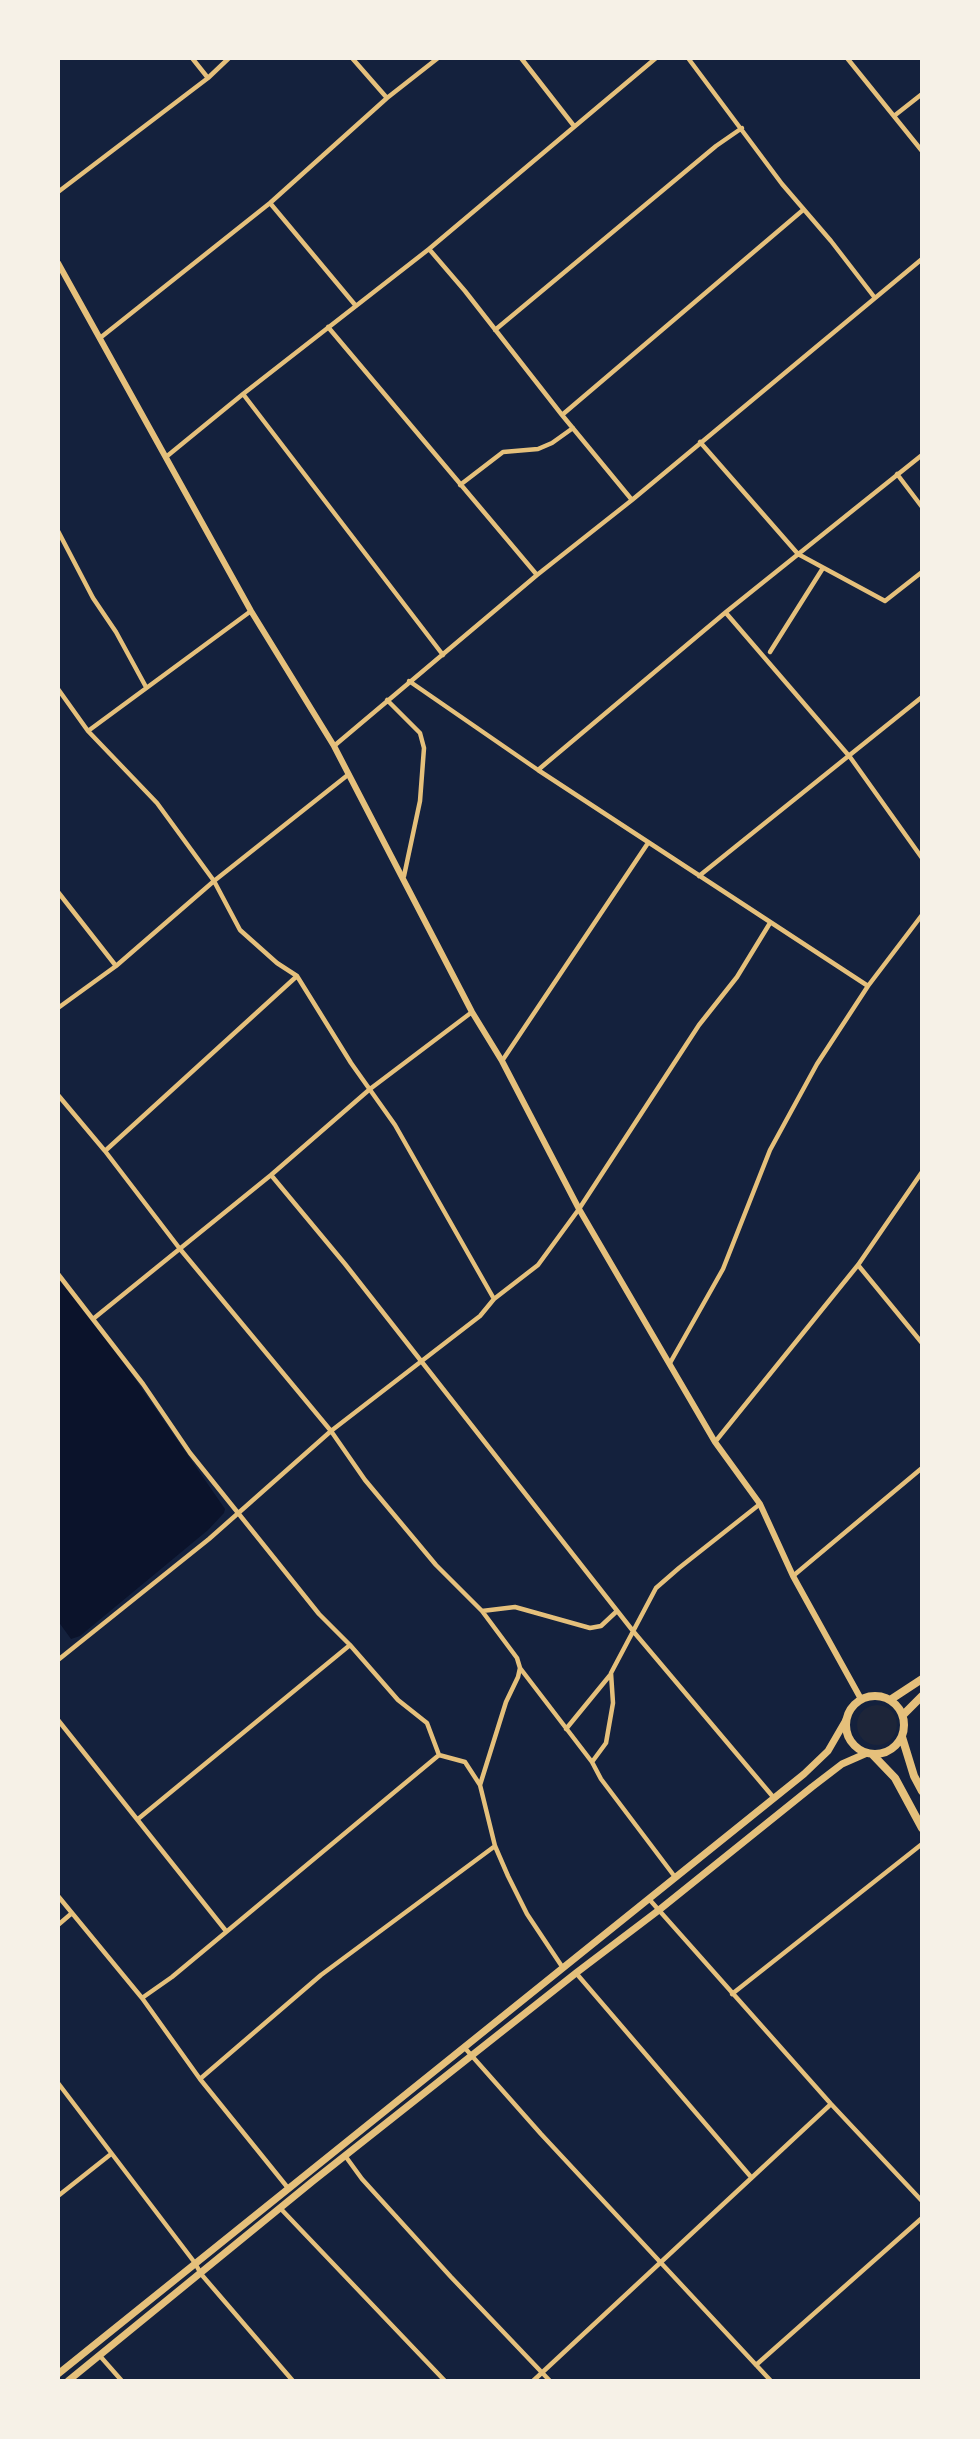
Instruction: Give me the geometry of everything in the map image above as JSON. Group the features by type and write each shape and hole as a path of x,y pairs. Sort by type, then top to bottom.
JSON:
{"highway":[{"path":"890,1700 922,1679"},
{"path":"869,1754 890,1751 902,1737 905,1723 898,1706 890,1700 871,1696 854,1704 846,1720 846,1729 853,1744 895,1777 922,1828"},
{"path":"903,1715 922,1696"},
{"path":"902,1737 914,1776 922,1791"}],"main road":[{"path":"58,2374 774,1798 828,1751 846,1720"},
{"path":"68,2381 827,1775 855,1757 869,1754"}],"street":[{"path":"192,58 208,78"},
{"path":"58,192 208,78 229,58"},
{"path":"352,58 387,98"},
{"path":"100,338 270,203 387,98 438,58"},
{"path":"520,58 574,126"},
{"path":"165,457 429,249 656,58"},
{"path":"688,58 803,211 831,241 875,298"},
{"path":"847,58 922,151"},
{"path":"894,116 922,94"},
{"path":"495,330 716,146 742,128"},
{"path":"270,203 356,306"},
{"path":"562,415 803,211"},
{"path":"429,249 632,500"},
{"path":"334,746 537,575 632,500 922,259"},
{"path":"58,263 251,611 350,774 472,1012 502,1061 579,1209 715,1442 760,1504 793,1576 861,1699"},
{"path":"328,327 537,575"},
{"path":"243,394 443,655"},
{"path":"460,485 503,452 538,449 573,428"},
{"path":"700,442 798,554 885,601 922,572"},
{"path":"538,769 726,612 922,455"},
{"path":"897,474 922,507"},
{"path":"58,531 93,598 116,632 146,687"},
{"path":"770,652 823,568"},
{"path":"88,731 251,611"},
{"path":"726,612 850,757 922,858"},
{"path":"410,681 648,844 868,986"},
{"path":"58,689 88,731 157,803 214,881 240,930 277,963 297,976 395,1125 494,1299"},
{"path":"698,876 922,697"},
{"path":"387,701 420,733 424,748 420,801 404,876"},
{"path":"58,1008 117,966 214,881 350,774"},
{"path":"502,1061 648,844"},
{"path":"58,892 117,966"},
{"path":"670,1364 723,1269 770,1150 817,1064 868,986 922,915"},
{"path":"58,1660 209,1539 331,1431 480,1316 494,1299 538,1265 579,1209 699,1025 737,977 770,923"},
{"path":"105,1151 297,976"},
{"path":"93,1319 271,1175 370,1089 472,1012"},
{"path":"58,1095 331,1431 365,1480 412,1537 482,1612 517,1658 520,1668 675,1877"},
{"path":"715,1442 858,1265 922,1172"},
{"path":"271,1175 633,1631 774,1798"},
{"path":"858,1265 922,1343"},
{"path":"58,1273 143,1384 190,1453 319,1615 350,1645 398,1700 427,1723 439,1755"},
{"path":"793,1576 922,1468"},
{"path":"566,1729 611,1673 656,1588 760,1504"},
{"path":"482,1612 515,1607 590,1628 601,1626 617,1611"},
{"path":"138,1819 350,1645"},
{"path":"480,1785 506,1702 520,1668"},
{"path":"592,1762 606,1743 613,1703 611,1673"},
{"path":"58,1722 226,1931"},
{"path":"439,1755 466,1762 480,1785 495,1846 527,1914 563,1969"},
{"path":"142,1998 172,1977 439,1755"},
{"path":"733,1994 922,1844"},
{"path":"200,2079 321,1975 495,1846"},
{"path":"58,1896 142,1998 200,2079 288,2188"},
{"path":"649,1899 831,2104 922,2201"},
{"path":"58,1925 72,1913"},
{"path":"576,1973 751,2177"},
{"path":"464,2048 772,2381"},
{"path":"58,2083 201,2274 293,2381"},
{"path":"533,2381 831,2104"},
{"path":"58,2196 111,2154"},
{"path":"346,2157 362,2179 451,2277 550,2381"},
{"path":"281,2209 445,2381"},
{"path":"756,2365 922,2218"},
{"path":"100,2356 122,2381"}],"shaded area":[{"path":"58,1278 129,1370 225,1509 208,1530 80,1636 71,1639 58,1621"},
{"path":"877,1705 891,1711 897,1725 891,1739 877,1745 863,1739 857,1725 863,1711"}]}
